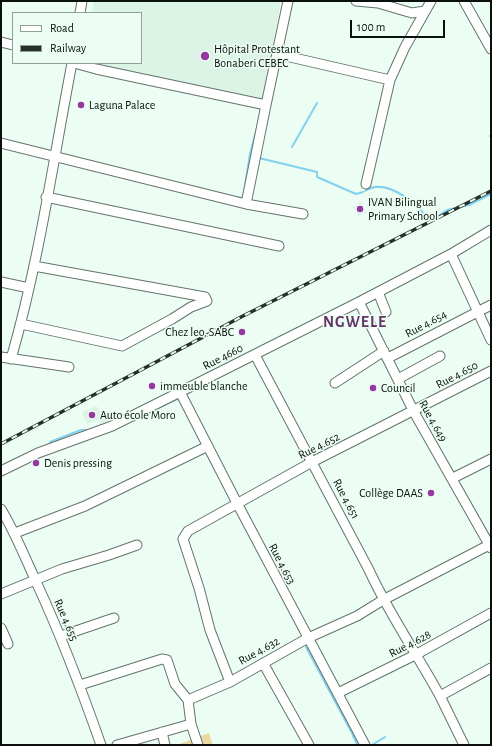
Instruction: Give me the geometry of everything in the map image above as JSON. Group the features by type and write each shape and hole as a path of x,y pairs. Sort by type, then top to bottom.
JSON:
{"street":[{"path":"80,12 82,1"},
{"path":"246,204 288,1"},
{"path":"356,1 378,3 412,13 425,12"},
{"path":"366,184 390,80 431,1"},
{"path":"464,1 491,49"},
{"path":"1,42 12,45"},
{"path":"277,54 390,80"},
{"path":"11,359 21,324 34,266 46,197 73,64"},
{"path":"77,64 266,105"},
{"path":"1,143 246,204 302,214"},
{"path":"46,197 279,246"},
{"name":"Rue 4660","path":"1,472 38,453 112,426 359,302 451,254 491,230"},
{"path":"451,254 476,311 491,340"},
{"path":"21,324 125,346 191,307 207,301 204,297 34,266"},
{"path":"1,282 29,288"},
{"path":"378,292 386,312"},
{"name":"Rue 4.649","path":"359,302 414,412 453,478 490,546"},
{"name":"Rue 4.654","path":"335,383 386,354 491,305"},
{"name":"Rue 4.651","path":"255,355 369,570 383,600 417,654 464,745"},
{"path":"398,379 440,356"},
{"path":"1,357 69,367"},
{"name":"Rue 4.650","path":"414,412 491,371"},
{"name":"Rue 4.653","path":"180,392 365,745"},
{"name":"Rue 4.652","path":"238,505 312,462 414,412"},
{"path":"15,533 85,506 208,446"},
{"path":"453,478 491,459"},
{"name":"Rue 4.632","path":"238,505 188,532 183,539 199,588 210,630 230,682 308,638 357,616 383,600 490,546"},
{"name":"Rue 4.655","path":"1,509 15,533 61,636 101,745"},
{"path":"1,594 62,569 137,545"},
{"name":"Rue 4.628","path":"338,693 417,654 491,613"},
{"path":"61,636 114,618"},
{"path":"1,628 8,644"},
{"path":"80,685 162,659 167,660 175,684 188,700 191,724 198,745"},
{"path":"263,663 309,745"},
{"path":"440,696 491,668"},
{"path":"188,700 230,682"},
{"path":"121,744 191,724"},
{"path":"162,732 166,745"}],"shaded area":[{"name":"Hôpital Protestant Bonaberi CEBEC","path":"94,1 281,1 262,99 84,64 142,64 142,12 92,12"},
{"name":"IVAN Bilingual Primary School","path":"361,202 367,212 358,216 353,207"},
{"name":"Auto école Moro","path":"98,407 101,415 105,414 107,421 100,424 98,419 87,424 82,412"},
{"path":"209,733 213,745 177,745"}],"waterway":[{"path":"292,147 317,103"},
{"path":"235,197 243,198 250,154 258,124"},
{"path":"259,158 317,172 317,177 356,194 363,192"},
{"path":"365,191 380,187 397,192 412,202 424,214"},
{"path":"429,222 447,210 469,205 491,194"},
{"path":"156,409 177,399 180,400"},
{"path":"50,442 81,430 90,430"},
{"path":"306,647 353,735"},
{"path":"353,736 357,744"},
{"path":"372,745 385,737"}],"railway":[{"path":"1,444 241,317 491,191"}],"place":[{"name":"Hôpital Protestant Bonaberi CEBEC","path":"205,56"},
{"name":"Laguna Palace","path":"81,105"},
{"name":"IVAN Bilingual Primary School","path":"360,209"},
{"name":"Chez leo, SABC","path":"242,332"},
{"name":"immeuble blanche","path":"152,386"},
{"name":"Council","path":"373,388"},
{"name":"Auto école Moro","path":"92,415"},
{"name":"Denis pressing","path":"36,463"},
{"name":"Collège DAAS","path":"431,493"}],"district":[{"name":"NGWELE","path":"355,322"}]}
